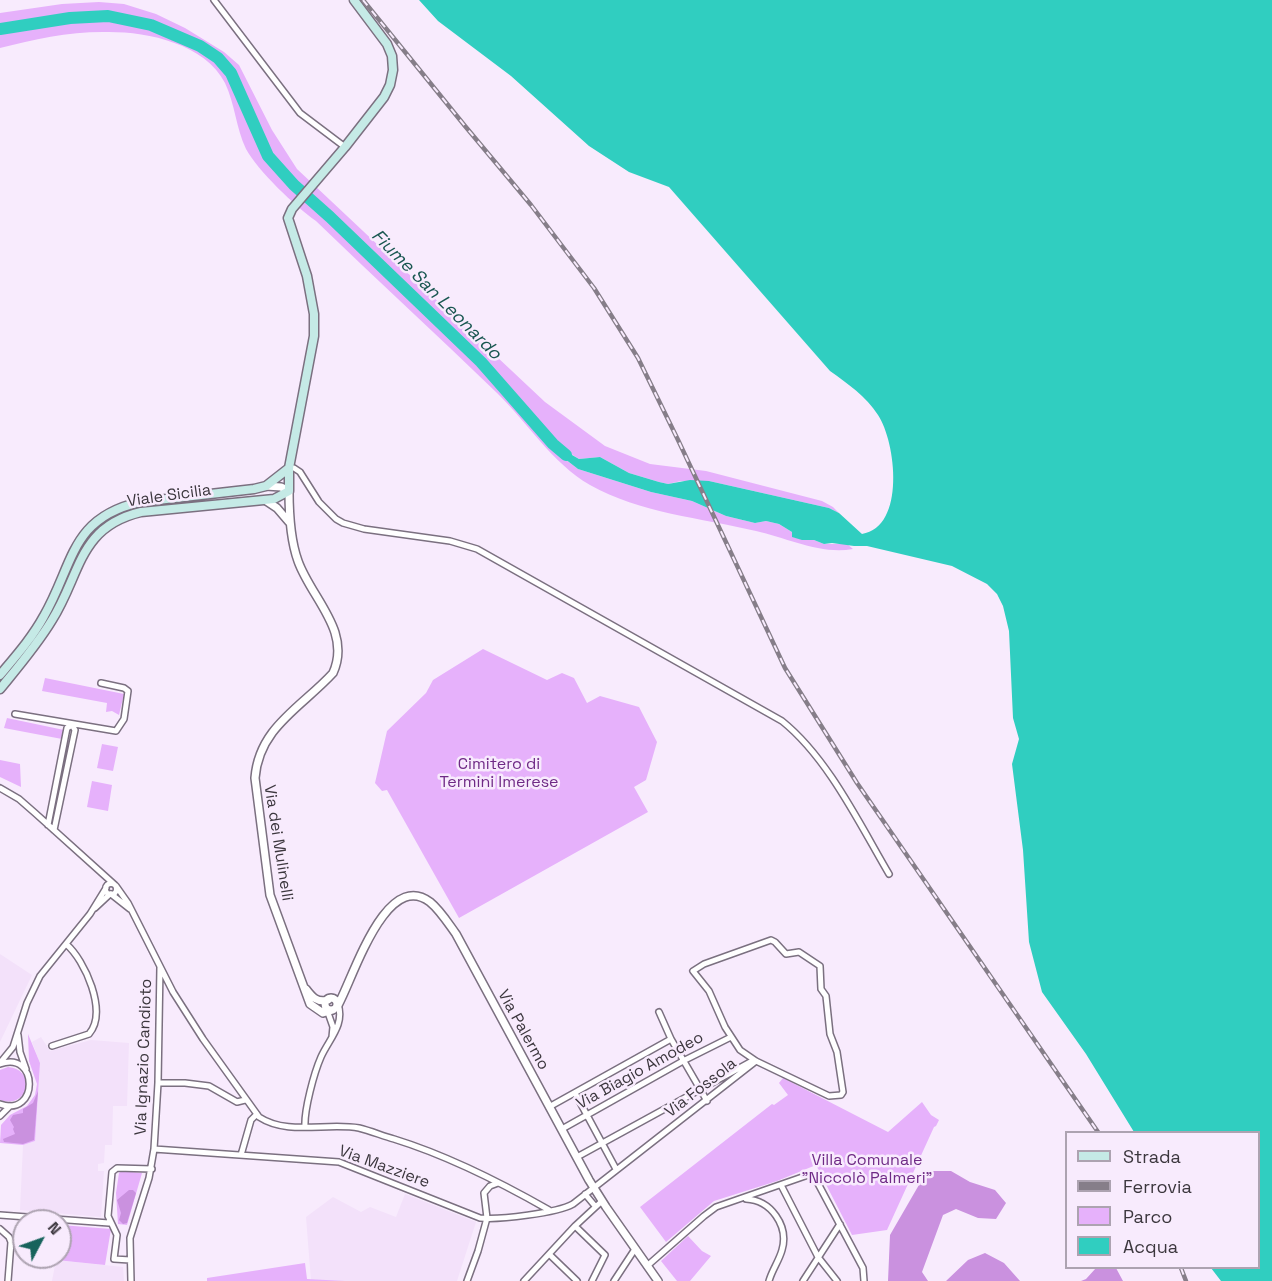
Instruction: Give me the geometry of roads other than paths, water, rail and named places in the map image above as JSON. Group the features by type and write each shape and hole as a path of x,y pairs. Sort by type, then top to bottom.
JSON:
{"main road":[{"path":"288,491 289,468 314,336 314,314 307,276 288,224 288,218 292,209 384,98 393,70 392,56 387,44 354,0"},
{"path":"266,486 289,468"},
{"name":"Viale Sicilia","path":"0,675 29,641 44,616 79,540 105,515 122,506 140,502 266,486"},
{"name":"Viale Sicilia","path":"0,689 35,646 54,618 77,564 88,546 111,524 126,516 141,512 274,499 288,491"}],"street":[{"path":"214,0 290,101 311,122 345,147"},
{"path":"289,468 300,472 319,502 336,519 364,529 431,537 477,549 782,721 796,732 819,758 889,874"},
{"path":"266,486 281,487 288,491"},
{"name":"Via dei Mulinelli","path":"288,491 290,523 297,559 304,577 331,621 337,640 337,664 333,673 278,723 261,751 255,778 270,895 310,1004 320,1012 332,1005"},
{"path":"265,500 277,508 290,523"},
{"path":"15,714 114,732 118,730 124,718 128,692 124,688 101,683"},
{"path":"48,825 67,728 72,725"},
{"path":"54,830 75,730 72,725"},
{"path":"0,788 19,799 115,886 131,910 173,992 245,1100 266,1122 281,1126 362,1129 429,1150 551,1211"},
{"path":"90,863 100,876 107,892 131,910"},
{"path":"90,914 109,883 115,886"},
{"path":"0,1064 13,1047 27,1003 40,976 90,914 116,891 115,886"},
{"name":"Via Palermo","path":"332,1005 348,981 387,910 403,898 417,896 431,903 456,934 593,1187 658,1281"},
{"name":"Via Fossola","path":"593,1187 707,1101 755,1061 829,1096 841,1095 843,1092 837,1052 830,1034 826,996 821,989 820,966 800,952 786,954 771,940 693,970 709,991 724,1028 731,1037"},
{"path":"52,1046 89,1034 94,1025 92,986 75,951 66,944"},
{"name":"Via Ignazio Candioto","path":"131,1281 130,1238 152,1169 154,1149 158,1083 160,966"},
{"path":"302,984 314,999 332,1005 340,1019 338,1028 321,1057 304,1115 305,1127"},
{"path":"160,995 166,988 173,992"},
{"path":"332,1005 332,1039"},
{"path":"659,1012 683,1061 707,1101"},
{"path":"0,1116 10,1106 27,1096 31,1084 20,1052 17,1033"},
{"path":"577,1157 699,1089 755,1061 740,1050 731,1037"},
{"name":"Via Biagio Amodeo","path":"562,1129 683,1061 731,1037"},
{"path":"549,1107 671,1038"},
{"path":"0,1064 11,1062 27,1072"},
{"path":"158,1083 209,1086 237,1102 245,1100"},
{"path":"575,1093 616,1169"},
{"path":"0,1104 10,1106"},
{"path":"241,1155 251,1120 257,1114"},
{"name":"Via Mazziere","path":"154,1149 339,1162 480,1218 530,1214 566,1208 593,1187"},
{"path":"130,1260 114,1259 117,1235 108,1216 113,1170 117,1168 152,1169"},
{"path":"647,1266 717,1207 809,1174 814,1176 863,1268 864,1281"},
{"path":"467,1281 487,1218 484,1194 490,1186 499,1183"},
{"path":"781,1185 818,1257 837,1281"},
{"path":"585,1194 595,1206"},
{"path":"741,1199 758,1201 768,1206 781,1227 782,1249 769,1281"},
{"path":"530,1214 537,1208 534,1201"},
{"path":"524,1281 575,1226 602,1201"},
{"path":"0,1215 110,1223"},
{"path":"803,1281 840,1224"},
{"path":"575,1226 605,1255 592,1281"},
{"path":"0,1229 9,1236 11,1242 8,1281"},
{"path":"614,1281 635,1249"},
{"path":"549,1254 577,1281"}],"water":[{"path":"419,0 1272,0 1272,1281 1221,1281 1212,1269 1260,1269 1260,1131 1133,1131 1086,1054 1042,992 1029,942 1023,850 1012,764 1019,739 1013,718 1009,631 1003,606 997,594 987,584 952,566 867,546 824,544 814,540 802,540 792,537 792,532 779,524 766,521 755,523 726,516 692,501 651,492 578,469 556,452 553,444 579,459 600,457 629,473 668,484 690,480 709,481 829,508 839,513 862,534 876,528 886,516 891,500 892,463 889,444 878,415 862,396 830,371 669,187 629,172 589,146 511,76 438,21"}],"waterway":[{"name":"Fiume San Leonardo","path":"0,29 70,18 108,16 151,25 200,46 218,58 231,73 268,156 294,185 481,362 553,444 566,455"}],"railway":[{"path":"363,0 531,205 594,288 638,358 785,668 857,783 1097,1131"},
{"path":"1181,1269 1186,1281"}],"park label":[{"name":"Cimitero di Termini Imerese","path":"499,774"},
{"name":"Villa Comunale \"Niccolò Palmeri\"","path":"867,1170"}]}
